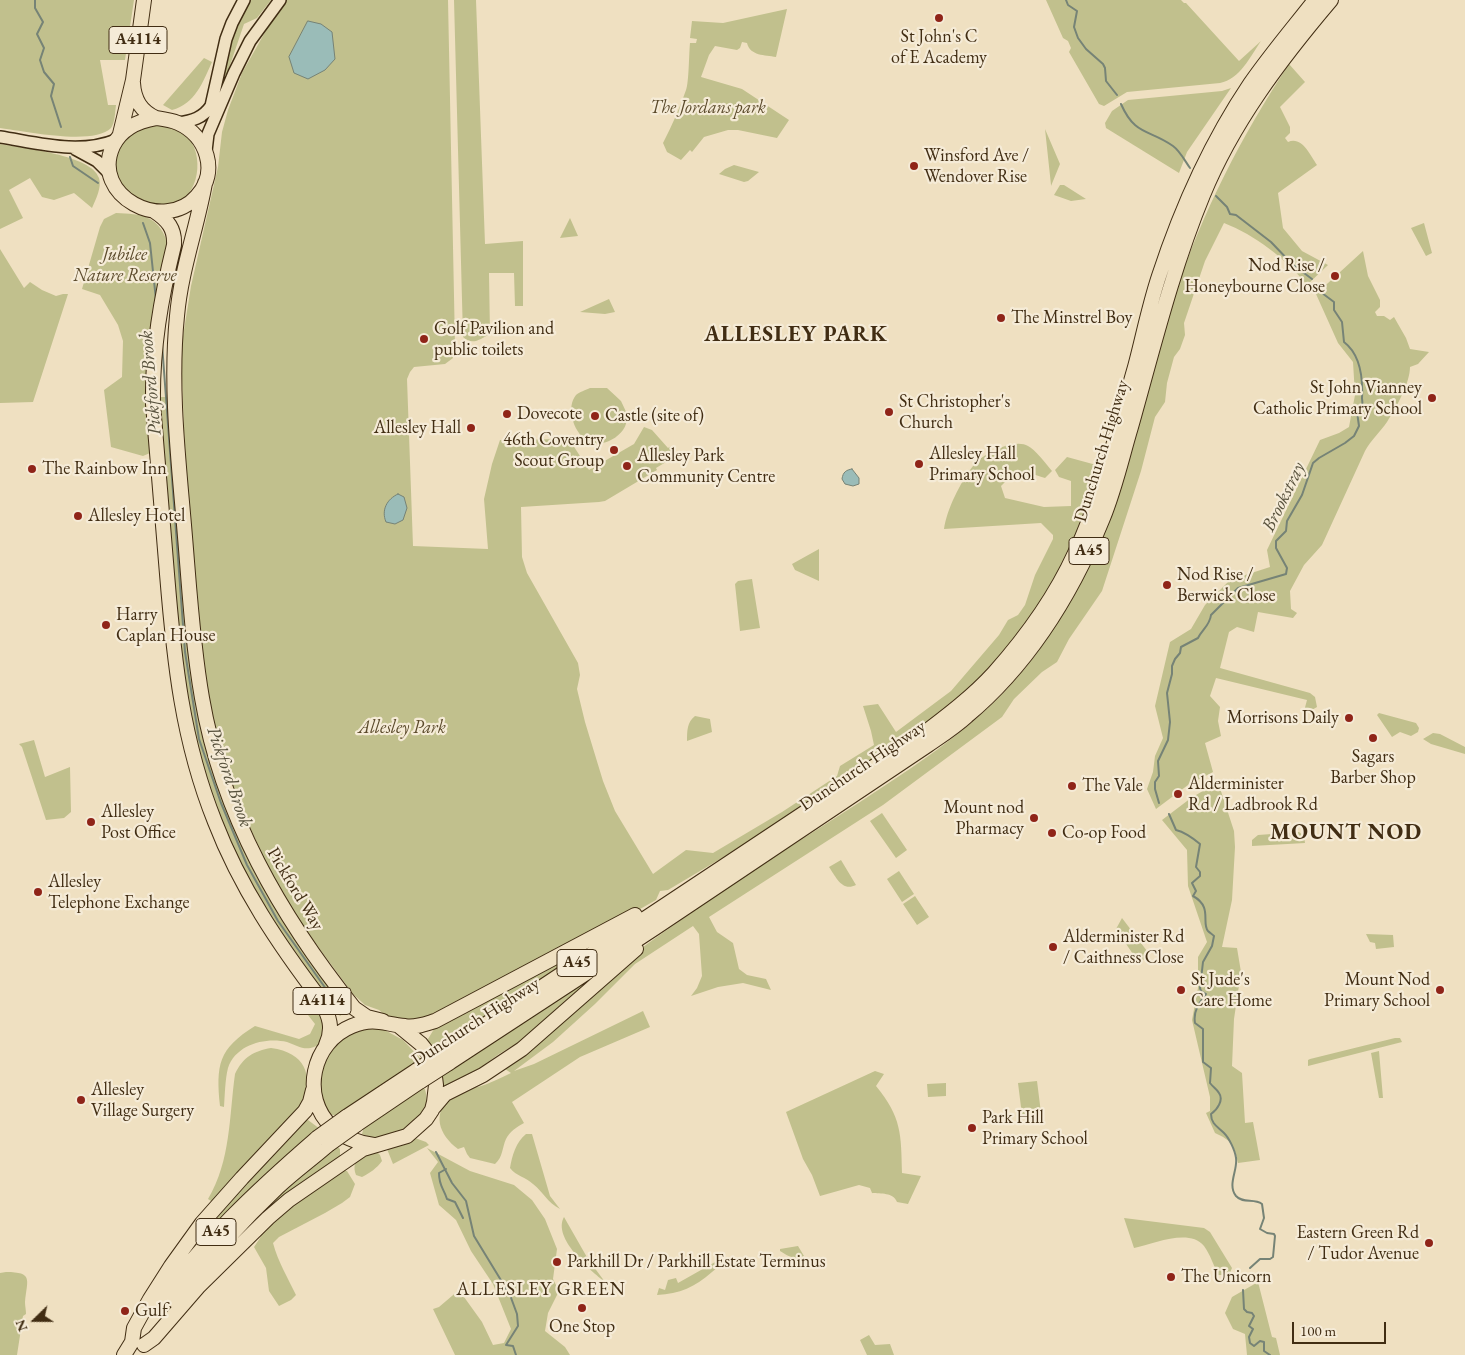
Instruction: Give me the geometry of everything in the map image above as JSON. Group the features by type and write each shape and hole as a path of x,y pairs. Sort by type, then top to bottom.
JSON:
{"highway":[{"name":"A4114","path":"118,137 133,80 144,0"},
{"name":"Dunchurch Highway","path":"138,1347 199,1270 229,1236 323,1141 711,875 923,734 960,705 993,674 1038,618 1075,554 1092,512 1110,455 1159,277 1191,191 1222,131 1250,84 1315,0"},
{"name":"Dunchurch Highway","path":"447,1057 655,928 928,745 967,716 1002,682 1049,623 1070,590 1104,516 1171,282 1203,194 1259,91 1331,0"},
{"path":"133,80 136,98 140,108 146,114 178,123 196,135 206,151 208,169 205,184 199,194 187,205 171,211 154,211 137,207 116,188 110,174 109,159 118,137 137,123 156,118"},
{"name":"Pickford Way","path":"205,184 180,288 174,343 174,370 194,640 205,715 216,758 231,803 251,850 281,907 354,1008 367,1017 390,1023"},
{"name":"A4114","path":"154,211 167,221 174,236 174,246 158,316 154,347 153,394 173,642 182,707 196,764 215,822 238,874 262,916 326,1010 331,1030 326,1045"},
{"path":"655,928 644,942 522,1049 483,1075 445,1094 426,1119 407,1136 388,1143 374,1145 355,1155 289,1200 199,1286 154,1338 138,1347 134,1328 171,1266 202,1223 305,1111 310,1102 317,1064 326,1045 339,1034 352,1026 368,1022 413,1026 450,1015 605,932 699,878 711,875"},
{"path":"390,1023 422,1044 432,1061 436,1086 433,1108"},
{"path":"313,1084 319,1109 330,1126 346,1137 374,1145"},
{"name":"A45","path":"124,1355 138,1347"}],"main road":[{"path":"178,123 198,118 207,112 211,106 226,40 232,23 244,0"},
{"path":"206,151 208,134 234,73 250,41 280,0"},
{"path":"0,137 72,148 98,146 118,137"},
{"path":"72,148 97,161 110,174"}],"green space":[{"path":"0,0 134,0 125,60 100,60 108,105 116,105 111,128 90,136 74,137 0,128"},
{"path":"251,0 271,0 257,18 244,24 227,74 222,77 238,18"},
{"name":"Allesley Park","path":"286,0 448,0 455,345 453,358 445,364 414,367 407,379 413,546 488,549 484,499 500,440 569,439 589,470 634,444 644,427 652,430 668,448 671,446 676,456 656,468 657,470 605,501 521,507 522,557 527,573 578,663 580,675 577,689 603,781 615,811 653,874 686,850 713,853 782,812 837,776 840,766 874,745 863,706 878,704 896,732 951,691 999,635 1008,620 1018,615 1025,605 1035,575 1053,539 1053,535 1041,523 944,529 955,496 977,461 999,448 1015,444 1022,444 1031,448 1052,471 1045,478 1026,472 1018,473 1001,486 1005,498 1044,507 1071,506 1071,481 1059,477 1055,470 1067,457 1100,466 1069,552 1042,603 990,671 930,725 801,811 668,890 660,891 656,900 468,1001 410,1024 387,1017 379,1010 365,1005 353,994 299,921 275,882 235,795 220,751 207,697 191,530 184,431 181,349 191,286 218,167 222,132 228,110 242,73 273,18"},
{"path":"454,0 476,0 485,244 523,241 523,306 515,306 514,273 489,273 490,334 480,340 473,341 463,337"},
{"path":"1046,0 1181,0 1186,3 1239,61 1261,41 1239,72 1227,81 1127,92 1104,106 1099,104 1069,52 1071,48 1068,41 1063,38"},
{"name":"The Jordans park","path":"787,9 776,57 755,53 747,43 742,42 737,50 715,46 709,55 701,77 742,89 789,120 777,138 738,130 728,130 704,137 692,152 690,150 681,160 667,152 663,143 684,97 687,86 690,43 696,43 697,39 690,38 692,21 723,23"},
{"path":"204,58 212,62 197,91 187,103 172,110 163,105"},
{"path":"1289,64 1305,82 1280,107 1290,127 1290,133 1285,138 1288,142 1293,141 1301,144 1317,165 1278,193 1283,228 1302,251 1328,265 1307,285 1280,257 1247,234 1224,223 1205,261 1184,323 1185,335 1180,349 1174,357 1167,383 1165,402 1155,417 1141,471 1102,591 1069,639 1057,662 1042,672 1014,699 1002,717 883,805 709,917 717,932 733,943 739,969 747,975 766,979 771,990 743,983 718,987 691,996 702,976 699,934 693,926 635,964 553,1042 514,1071 534,1064 643,1011 650,1027 580,1057 512,1102 524,1123 508,1136 501,1155 495,1164 470,1158 464,1147 458,1149 446,1137 440,1124 441,1110 452,1097 462,1090 482,1086 511,1073 505,1069 510,1061 630,957 739,880 886,785 936,750 983,712 1025,669 1069,604 1098,548 1125,475 1166,324 1186,264 1224,175 1255,119"},
{"path":"1231,88 1187,152 1179,173 1106,128 1105,123 1112,111 1128,100 1222,91"},
{"path":"163,122 181,131 189,138 197,158 196,180 185,198 177,204 166,207 138,205 113,174 116,146 135,126"},
{"path":"1045,129 1060,164 1051,186 1051,185"},
{"path":"0,144 39,150 70,158 94,170 99,178 100,185 92,208 74,193 54,200 42,197 30,178 9,190 23,218 0,229"},
{"path":"734,165 759,172 744,182 719,174"},
{"path":"1060,185 1064,185 1086,199 1071,201 1054,195"},
{"name":"Jubilee Nature Reserve","path":"116,213 141,215 153,221 163,232 167,241 147,349 146,384 150,453 143,456 111,447 104,390 122,377 123,341 118,325 100,295 82,289 100,227 104,219"},
{"path":"570,218 578,236 560,238"},
{"path":"1424,223 1432,253 1426,256 1411,228"},
{"path":"0,249 24,288 30,282 56,296 68,294 33,402 0,403"},
{"path":"1363,251 1368,276 1380,300 1380,307 1375,312 1377,316 1384,316 1390,320 1394,317 1410,349 1429,352 1418,364 1410,367 1408,380 1398,403 1387,422 1365,451 1322,545 1304,565 1290,591 1291,609 1297,613 1293,618 1258,612 1254,632 1237,627 1229,632 1220,668 1310,693 1315,697 1317,707 1303,715 1307,700 1216,678 1210,696 1220,707 1218,721 1221,736 1205,743 1213,772 1188,785 1156,809 1147,789 1153,772 1155,756 1163,738 1155,706 1170,642 1191,629 1205,605 1230,580 1270,567 1267,550 1320,440 1349,427 1355,395 1353,362 1338,343 1316,294"},
{"path":"609,299 615,312 605,314 580,312"},
{"path":"590,388 607,388 621,401 628,416 626,425 620,434 606,442 596,443 586,440 581,436 572,419 573,400 577,394"},
{"path":"159,397 170,397 193,674 246,853 272,902 300,946 348,1010 340,1016 310,975 254,889 231,843 211,791 195,736 184,681 176,624 170,567"},
{"path":"819,549 819,581 795,570 792,564"},
{"path":"752,579 760,628 740,631 735,584 738,581"},
{"path":"1379,713 1416,723 1419,728 1418,732 1411,736 1400,732 1392,737 1377,715"},
{"path":"695,716 710,719 712,732 687,741 687,730 692,718"},
{"path":"1433,733 1440,734 1465,747 1465,754 1431,744 1423,739"},
{"path":"34,740 45,777 70,767 71,812 64,818 46,820 22,747 19,744"},
{"path":"1218,782 1234,831 1235,847 1232,900 1222,947 1237,948 1241,972 1234,1019 1232,1066 1242,1073 1245,1123 1253,1122 1260,1160 1238,1163 1231,1144 1225,1138 1215,1133 1206,1113 1210,1111 1210,1097 1192,1020 1198,988 1198,957 1207,942 1188,886 1187,850 1162,820 1191,798"},
{"path":"882,813 907,850 896,858 870,821"},
{"path":"1299,832 1304,836 1305,843 1252,846 1252,840 1258,835"},
{"path":"841,860 856,885 847,887 843,885 829,867"},
{"path":"899,871 914,894 902,902 887,879"},
{"path":"915,896 929,917 917,925 903,904"},
{"path":"1122,918 1147,951 1147,957 1139,963 1116,929"},
{"path":"1366,934 1393,935 1394,947 1376,949 1375,943 1370,942"},
{"path":"589,944 579,955 441,1047 431,1051 428,1039 434,1029"},
{"path":"593,974 598,978 527,1037 473,1073 447,1087 439,1085 439,1077"},
{"path":"321,1010 327,1029 317,1046 303,1048 287,1042 270,1041 253,1044 238,1053 228,1068 224,1107 220,1106 219,1079 222,1059 233,1042 255,1026 299,1039 310,1034 315,1024 308,1015"},
{"path":"381,1028 403,1040 421,1059 336,1115 332,1115 323,1107 319,1074 331,1046 357,1029"},
{"path":"1400,1038 1402,1042 1308,1066 1308,1060 1310,1059"},
{"path":"271,1048 292,1055 304,1067 308,1084 305,1105 214,1203 208,1199 216,1184 225,1154 235,1074 245,1059 259,1051"},
{"path":"1379,1051 1383,1098 1379,1098 1371,1053"},
{"path":"875,1071 884,1074 876,1086 891,1108 898,1127 902,1173 921,1176 908,1204 897,1202 890,1195 872,1193 870,1188 859,1185 820,1196 803,1159 786,1112"},
{"path":"1037,1081 1041,1113 1022,1115 1018,1083"},
{"path":"946,1083 946,1096 928,1097 927,1084"},
{"path":"424,1087 426,1099 424,1110 418,1120 408,1128 397,1134 385,1137 373,1137 362,1134 364,1127"},
{"path":"308,1120 320,1129 204,1241 195,1234 301,1122"},
{"path":"526,1134 532,1134 550,1196 560,1209 537,1187 510,1168 515,1150"},
{"path":"415,1138 429,1145 393,1164 387,1149"},
{"path":"335,1144 340,1149 340,1156 244,1235 238,1233 251,1217"},
{"path":"427,1148 470,1171 514,1185 532,1200 545,1219 557,1249 553,1279 559,1291 548,1313 545,1331 565,1347 570,1355 455,1355 433,1309 439,1307 459,1290 482,1322 493,1345 504,1343 511,1329 493,1284 471,1251 456,1220 439,1205 430,1173 438,1162"},
{"path":"376,1151 382,1161 380,1164 362,1177 356,1175 355,1165 359,1158"},
{"path":"344,1171 347,1171 355,1184 350,1197 325,1213 279,1237 273,1243 280,1263 296,1295 279,1306 269,1291 266,1268 254,1247 260,1238 264,1226 298,1200"},
{"path":"564,1217 588,1259 605,1282 583,1262 568,1244 563,1234 562,1225"},
{"path":"1124,1218 1204,1228 1210,1232 1232,1268 1229,1275 1218,1275 1204,1246 1190,1238 1171,1239 1134,1248"},
{"path":"798,1246 804,1256 788,1256 780,1251 780,1249"},
{"path":"724,1257 723,1262 718,1267 693,1286 673,1293 657,1295 659,1288 665,1290 668,1280 676,1278 678,1283"},
{"path":"0,1273 21,1274 27,1279 26,1314 23,1316 17,1355 0,1355"},
{"path":"1258,1282 1272,1337 1276,1338 1280,1355 1247,1355 1245,1334 1233,1329 1225,1313 1232,1297"},
{"path":"869,1335 875,1345 890,1344 894,1355 867,1355 860,1340"}],"water":[{"path":"308,21 321,24 332,32 335,59 325,70 308,79 294,73 289,57"},
{"path":"852,469 859,478 859,484 853,486 845,484 842,479 845,472"},
{"path":"398,494 404,497 407,508 403,520 395,524 386,522 384,513 386,505"}],"waterway":[{"name":"Pickford Brook","path":"35,0 35,8 43,22 37,34 44,48 40,60 44,72 54,84 51,96 61,127"},
{"name":"Brookstray","path":"1066,0 1068,5 1077,11 1074,27 1078,38 1086,49 1103,64 1106,81 1117,95"},
{"name":"Brookstray","path":"1121,104 1126,114 1137,127 1173,146 1190,168"},
{"name":"Pickford Brook","path":"70,157 73,166 98,183"},
{"name":"Brookstray","path":"1216,196 1227,207 1230,214 1236,215 1271,242 1292,264 1312,279"},
{"name":"Pickford Brook","path":"143,223 150,243 156,300"},
{"name":"Brookstray","path":"1159,803 1155,782 1159,776 1158,761 1168,740 1170,722 1167,693 1172,666 1180,653 1181,647 1198,638 1208,625 1211,615 1238,588 1286,574 1287,568 1276,548 1276,541 1286,531 1287,521 1302,495 1313,463 1354,436 1359,426 1357,412 1362,407 1360,367 1354,353 1344,342 1342,322 1334,310 1334,302 1322,293"},
{"name":"Pickford Brook","path":"162,344 185,652 199,739 221,803 247,865 278,921 343,1013"},
{"path":"1169,814 1176,830 1186,834 1200,844 1196,867 1200,872 1200,876 1192,883 1196,891 1193,896 1203,905 1206,928 1214,936 1212,946 1203,962 1200,988 1206,994 1197,1007 1195,1015 1195,1023 1203,1029 1203,1062 1211,1068 1210,1083 1217,1090 1221,1099 1211,1117 1215,1125 1232,1144 1236,1158 1233,1192 1242,1200 1256,1201 1262,1204 1264,1218 1260,1229 1275,1236 1273,1257 1270,1259 1260,1259 1250,1268"},
{"name":"Pickford Brook","path":"436,1152 452,1183 466,1201 474,1236 510,1295 517,1314 518,1326 506,1345 513,1346 516,1355"},
{"path":"446,1169 439,1173 440,1184 447,1199 455,1202 463,1218"},
{"path":"1243,1290 1244,1309 1254,1316 1249,1326 1253,1329 1249,1337 1250,1343 1254,1346 1260,1341 1264,1342 1264,1351 1270,1355"}],"place":[{"name":"St John's C of E Academy","path":"939,18"},
{"name":"Winsford Ave / Wendover Rise","path":"914,166"},
{"name":"Nod Rise / Honeybourne Close","path":"1335,276"},
{"name":"The Minstrel Boy","path":"1001,318"},
{"name":"Golf Pavilion and public toilets","path":"424,339"},
{"name":"St John Vianney Catholic Primary School","path":"1432,398"},
{"name":"St Christopher's Church","path":"889,412"},
{"name":"Dovecote","path":"507,414"},
{"name":"Castle (site of)","path":"595,416"},
{"name":"Allesley Hall","path":"471,428"},
{"name":"46th Coventry Scout Group","path":"614,450"},
{"name":"Allesley Hall Primary School","path":"919,464"},
{"name":"Allesley Park Community Centre","path":"627,466"},
{"name":"The Rainbow Inn","path":"32,469"},
{"name":"Allesley Hotel","path":"78,516"},
{"name":"Nod Rise / Berwick Close","path":"1167,585"},
{"name":"Harry Caplan House","path":"106,625"},
{"name":"Morrisons Daily","path":"1349,718"},
{"name":"Sagars Barber Shop","path":"1373,738"},
{"name":"The Vale","path":"1072,786"},
{"name":"Alderminister Rd / Ladbrook Rd","path":"1178,794"},
{"name":"Mount nod Pharmacy","path":"1034,818"},
{"name":"Allesley Post Office","path":"91,822"},
{"name":"Co-op Food","path":"1052,833"},
{"name":"Allesley Telephone Exchange","path":"38,892"},
{"name":"Alderminister Rd / Caithness Close","path":"1053,947"},
{"name":"St Jude's Care Home","path":"1181,990"},
{"name":"Mount Nod Primary School","path":"1440,990"},
{"name":"Allesley Village Surgery","path":"81,1100"},
{"name":"Park Hill Primary School","path":"972,1128"},
{"name":"Eastern Green Rd / Tudor Avenue","path":"1429,1243"},
{"name":"Parkhill Dr / Parkhill Estate Terminus","path":"557,1262"},
{"name":"The Unicorn","path":"1171,1277"},
{"name":"One Stop","path":"582,1308"},
{"name":"Gulf","path":"125,1311"}],"district":[{"name":"ALLESLEY PARK","path":"796,335"},
{"name":"MOUNT NOD","path":"1346,833"},
{"name":"ALLESLEY GREEN","path":"541,1290"}]}
